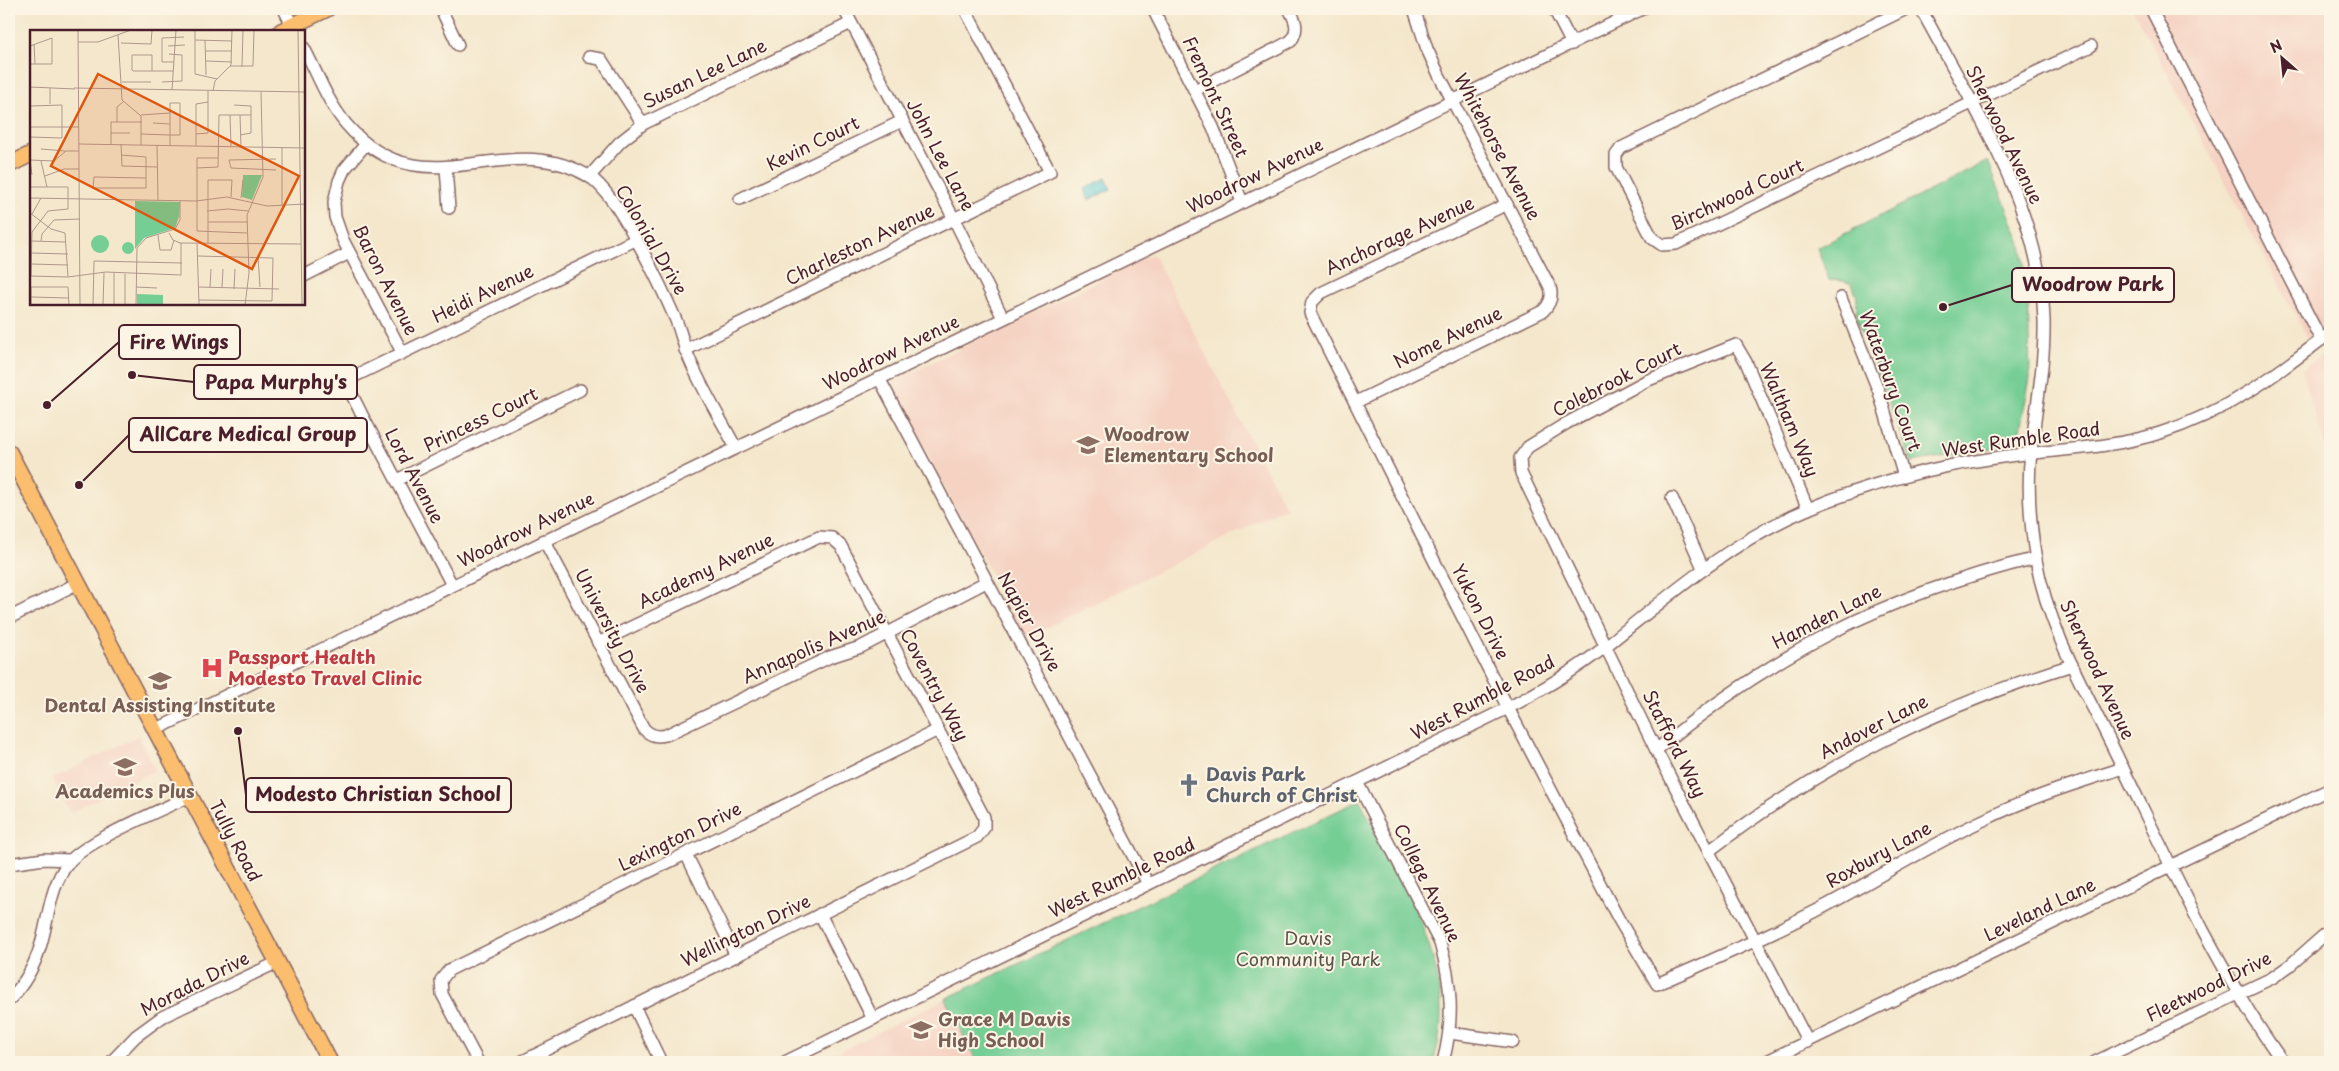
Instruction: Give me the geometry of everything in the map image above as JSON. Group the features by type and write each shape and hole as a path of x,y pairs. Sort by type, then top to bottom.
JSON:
{"main road":[{"path":"289,29 327,9"},
{"path":"9,165 30,154"},
{"name":"Tully Road","path":"9,452 330,1062"}],"street":[{"path":"284,9 289,29"},
{"path":"442,9 458,45"},
{"name":"John Lee Lane","path":"844,9 954,219 1002,318"},
{"name":"Charleston Avenue","path":"686,350 1050,172 965,9"},
{"name":"Fremont Street","path":"1153,9 1213,127 1242,202"},
{"path":"1195,90 1291,41 1296,29 1296,22 1290,9"},
{"name":"Whitehorse Avenue","path":"1414,9 1427,49 1550,287 1551,300"},
{"path":"1554,9 1572,44"},
{"name":"Woodrow Avenue","path":"155,730 1642,9"},
{"name":"Birchwood Court","path":"1906,9 1621,148 1616,155 1616,167 1652,238 1662,245 1676,244 2091,46"},
{"name":"Sherwood Avenue","path":"1921,9 2008,175 2030,231 2044,317 2042,377 2031,453 2030,501 2036,558 2046,602 2072,665 2170,866 2237,994 2282,1062"},
{"path":"2151,9 2326,337"},
{"name":"Susan Lee Lane","path":"589,177 620,142 644,124 851,23"},
{"name":"Colonial Drive","path":"305,50 338,112 366,144 401,162 416,166 446,168 499,160 532,158 558,163 589,177 610,197 635,240 676,320 686,350 736,448"},
{"path":"589,57 601,59 644,124"},
{"name":"Kevin Court","path":"740,199 902,121"},
{"name":"Baron Avenue","path":"366,144 344,170 336,191 334,202 338,229 402,352"},
{"path":"446,168 449,208"},
{"name":"Anchorage Avenue","path":"1311,304 1321,293 1507,204"},
{"name":"Heidi Avenue","path":"348,382 355,376 402,352 635,240"},
{"path":"305,275 349,253"},
{"name":"Waterbury Court","path":"1841,298 1879,392 1904,477"},
{"name":"Nome Avenue","path":"1356,402 1543,311 1551,300"},
{"name":"Yukon Drive","path":"1311,304 1311,317 1356,402 1508,708 1618,918 1657,984"},
{"name":"West Rumble Road","path":"785,1062 1508,708 1564,675 1605,647 1704,568 1746,540 1808,509 1904,477 1984,460 2031,453 2103,447 2160,433 2188,423 2248,394 2326,337"},
{"name":"Colebrook Court","path":"1520,458 1528,447 1607,400 1736,345"},
{"name":"Waltham Way","path":"1736,345 1746,362 1808,509"},
{"name":"Napier Drive","path":"879,378 986,582 1026,651 1148,884"},
{"name":"Lord Avenue","path":"348,382 349,390 452,586"},
{"name":"Princess Court","path":"397,480 580,390"},
{"name":"Stafford Way","path":"1520,458 1521,472 1605,647 1656,750 1808,1042"},
{"path":"1672,498 1704,568"},
{"name":"Academy Avenue","path":"598,643 819,537 830,537"},
{"name":"Coventry Way","path":"830,537 841,546 888,633 984,817 984,828"},
{"name":"University Drive","path":"544,540 644,729 654,735"},
{"name":"Hamden Lane","path":"1656,750 1729,692 1838,628 1926,590 2036,558"},
{"name":"Annapolis Avenue","path":"654,735 666,735 809,666 861,646 986,582"},
{"path":"9,618 78,583"},
{"name":"Andover Lane","path":"1709,851 1778,801 1868,747 1974,698 2072,665"},
{"name":"Lexington Drive","path":"478,1062 442,994 441,980 449,970 938,730"},
{"name":"Roxbury Lane","path":"1657,984 1755,942 1974,824 2034,799 2123,768"},
{"name":"College Avenue","path":"1357,782 1440,943 1449,983 1450,1033 1443,1062"},
{"name":"Leveland Lane","path":"1765,1062 2330,789"},
{"path":"9,1000 22,984 37,957 49,905 61,873 70,860 94,843 190,796"},
{"name":"Wellington Drive","path":"521,1062 977,837 984,828"},
{"path":"686,854 736,956"},
{"path":"9,864 44,858 70,860"},
{"path":"820,914 873,1019"},
{"name":"Fleetwood Drive","path":"2095,1062 2280,972 2330,930"},
{"name":"Morada Drive","path":"111,1062 136,1036 162,1017 278,962"},
{"path":"634,1006 661,1062"},
{"path":"1450,1033 1513,1042"}],"shaded area":[{"path":"2133,9 2330,9 2330,323 2308,339"},
{"name":"Woodrow Elementary School","path":"1153,254 1286,508 1025,638 890,383"},
{"path":"2330,348 2330,464 2302,370"},
{"path":"138,736 156,770 70,813 52,779"},
{"name":"Grace M Davis High School","path":"945,999 978,1062 818,1062"}],"green space":[{"path":"1988,161 2021,244 2028,292 2030,378 2018,440 2012,445 1912,462 1856,316 1857,297 1852,284 1829,280 1817,248"},
{"name":"Davis Community Park","path":"1360,800 1408,893 1434,960 1440,994 1440,1028 1433,1062 977,1062 945,999"}],"water":[{"path":"1106,178 1111,189 1089,200 1084,189"}],"place":[{"name":"Woodrow Park","path":"1943,307"},
{"name":"Papa Murphy's","path":"132,375"},
{"name":"Fire Wings","path":"47,405"},
{"name":"Woodrow Elementary School","path":"1088,445"},
{"name":"AllCare Medical Group","path":"79,485"},
{"name":"Passport Health Modesto Travel Clinic","path":"212,668"},
{"name":"Dental Assisting Institute","path":"160,681"},
{"name":"Modesto Christian School","path":"238,731"},
{"name":"Academics Plus","path":"125,767"},
{"name":"Davis Park Church of Christ","path":"1189,785"},
{"name":"Grace M Davis High School","path":"921,1030"}]}
